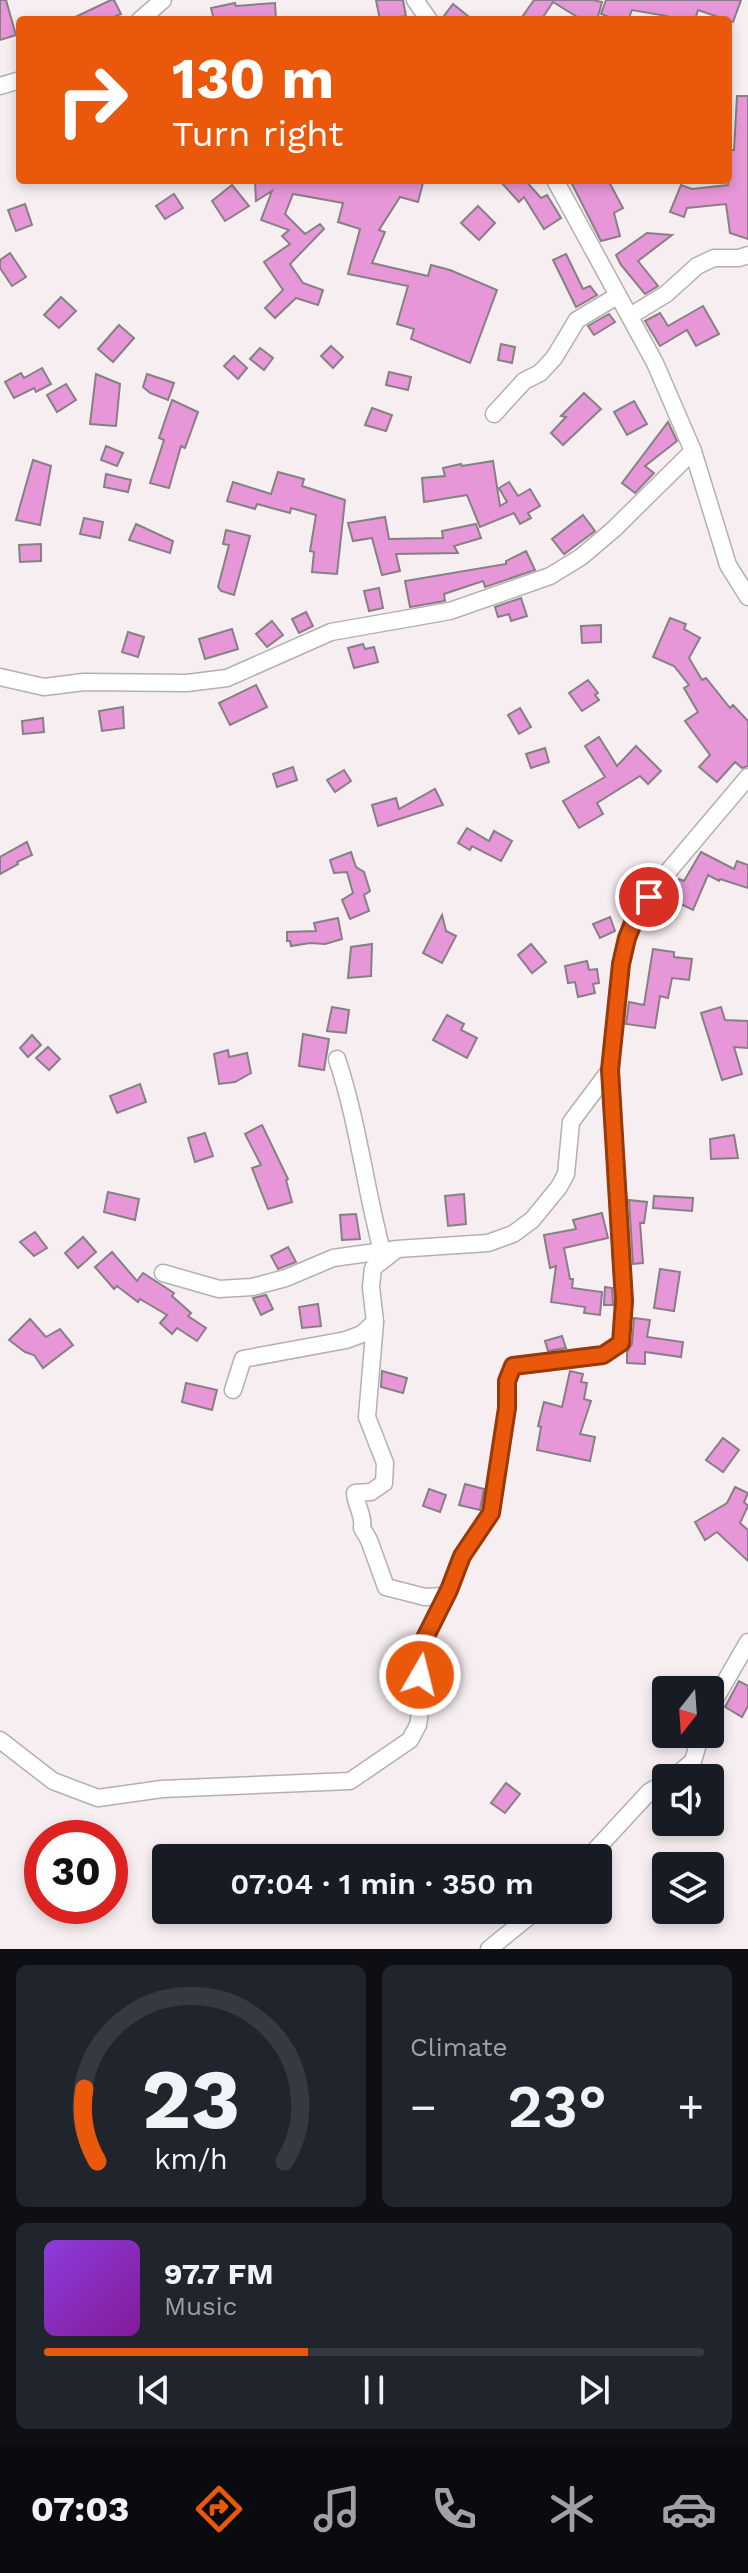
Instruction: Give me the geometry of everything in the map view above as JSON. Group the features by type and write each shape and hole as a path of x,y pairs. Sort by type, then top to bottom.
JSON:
{"street":[{"path":"145,16 163,0"},
{"path":"557,184 655,363 693,451 728,565 748,597"},
{"path":"630,316 666,294 697,266 714,258 748,255"},
{"path":"494,414 524,381 540,373 554,358 577,320 617,296"},
{"path":"0,677 44,687 84,682 187,683 227,678 331,632 450,611 550,576 581,557 693,451"},
{"path":"0,1740 53,1781 98,1798 162,1789 350,1781 410,1740 418,1725 422,1699 419,1650 462,1556 491,1513 507,1408 507,1381 513,1366 603,1355 621,1343 624,1301 610,1070 621,964 637,913 748,777"},
{"path":"337,1059 351,1102 368,1199 390,1250"},
{"path":"163,1273 219,1289 252,1287 286,1278 333,1258 390,1250 488,1243 513,1234 532,1220 559,1187 566,1174 571,1122 610,1070"},
{"path":"390,1250 373,1268 371,1287 375,1322 367,1417 385,1463 384,1483 371,1492 355,1493 356,1502 363,1517 362,1528 386,1587 425,1597 443,1596 449,1590"},
{"path":"233,1390 243,1359 346,1340 362,1334 375,1322"},
{"path":"425,1597 432,1604 435,1618"},
{"path":"724,1684 748,1642"},
{"path":"601,1844 652,1790"},
{"path":"489,1949 520,1924"}],"building":[{"path":"0,0 6,0 16,35 0,40"},
{"path":"111,0 114,0 121,14 116,16 77,16"},
{"path":"376,0 403,0 406,16 379,16"},
{"path":"534,0 602,2 598,16 576,16 553,2 544,16 523,16"},
{"path":"606,0 741,0 733,22 732,16 716,16 698,10 696,16 667,16 632,10 630,16 601,14"},
{"path":"235,3 236,6 275,3 276,16 213,16 211,8"},
{"path":"453,4 468,16 444,16"},
{"path":"737,96 748,96 748,239 730,233 726,204 687,208 684,217 670,212 681,185 692,189 732,184"},
{"path":"255,184 423,184 418,202 400,197 379,230 385,232 372,263 428,276 431,265 497,290 470,363 411,339 414,329 397,324 408,286 348,274 360,229 338,222 343,203 293,194 285,214 305,234 320,224 324,229 290,264 303,283 323,290 318,305 296,298 275,318 265,308 283,290 264,262 290,244 282,236 289,230 261,220 272,191 256,201"},
{"path":"503,184 529,184 541,198 547,195 561,218 544,229 524,197 519,202"},
{"path":"572,184 610,184 623,208 614,213 620,236 601,241"},
{"path":"232,185 249,206 225,221 212,201"},
{"path":"174,194 183,208 165,219 156,206"},
{"path":"25,204 32,225 16,231 8,210"},
{"path":"478,206 495,223 479,240 461,223"},
{"path":"647,233 672,235 638,261 658,286 645,294 616,255"},
{"path":"10,253 26,277 12,286 0,268 0,260"},
{"path":"566,254 583,289 590,286 597,295 576,307 553,260"},
{"path":"61,297 76,311 59,328 44,315"},
{"path":"703,306 719,334 696,346 687,330 660,346 645,321 660,313 668,326"},
{"path":"609,314 615,322 594,335 588,326"},
{"path":"119,325 134,338 113,362 98,349"},
{"path":"501,344 515,347 512,363 498,360"},
{"path":"331,346 343,357 333,368 321,356"},
{"path":"260,348 273,358 264,370 250,359"},
{"path":"234,356 247,368 238,379 224,366"},
{"path":"42,368 51,384 14,398 5,382 21,373 24,378"},
{"path":"389,372 411,377 408,390 386,385"},
{"path":"96,374 120,384 116,426 90,424"},
{"path":"147,374 174,383 168,400 143,387"},
{"path":"66,384 76,400 57,412 47,395"},
{"path":"584,393 601,409 563,445 551,433 566,417 561,416"},
{"path":"172,400 198,412 185,448 181,446 169,488 150,483 164,440 159,438"},
{"path":"634,401 647,424 627,435 614,412"},
{"path":"372,408 392,415 386,431 365,425"},
{"path":"668,422 677,441 645,466 654,473 635,493 622,483"},
{"path":"106,446 123,453 117,466 101,460"},
{"path":"33,460 51,466 40,525 16,520"},
{"path":"493,461 500,506 507,502 499,488 509,482 518,496 530,489 540,506 528,513 531,518 520,524 514,513 480,527 467,495 424,502 422,478 445,476 443,468"},
{"path":"278,472 304,479 302,486 345,500 337,574 312,572 314,552 310,551 316,515 291,508 290,513 257,504 255,509 227,501 233,482 271,494"},
{"path":"106,474 131,480 128,492 104,487"},
{"path":"583,515 595,531 564,554 552,539"},
{"path":"385,517 389,539 443,538 442,531 476,524 481,538 454,546 458,553 396,554 400,571 382,575 372,538 353,541 348,523"},
{"path":"84,518 103,522 100,538 80,534"},
{"path":"136,524 173,541 170,553 129,540"},
{"path":"226,530 250,536 234,595 218,587 229,545 223,544"},
{"path":"41,544 41,561 20,562 19,545"},
{"path":"526,551 535,570 485,587 483,581 444,594 445,601 410,607 405,581 506,564 506,561"},
{"path":"379,588 383,608 369,611 364,591"},
{"path":"521,598 527,616 511,621 509,614 498,617 495,607"},
{"path":"306,612 313,626 299,633 292,619"},
{"path":"670,618 686,624 684,629 700,638 689,658 702,680 706,678 730,708 733,705 748,721 748,766 742,768 735,762 717,782 699,767 710,755 685,721 698,712 684,688 689,685 674,666 653,657"},
{"path":"272,621 283,635 267,647 256,634"},
{"path":"601,625 601,642 582,643 581,626"},
{"path":"232,629 238,649 205,659 199,639"},
{"path":"128,632 144,637 138,657 122,652"},
{"path":"363,644 365,649 374,647 378,662 354,668 348,648"},
{"path":"588,680 598,693 595,695 599,700 582,711 569,693"},
{"path":"256,685 267,707 230,725 219,703"},
{"path":"123,707 124,728 102,731 99,711"},
{"path":"520,708 531,727 519,734 508,715"},
{"path":"43,718 44,732 23,734 22,721"},
{"path":"599,737 617,766 636,746 661,771 648,784 640,776 597,803 603,814 579,828 563,801 605,777 585,746"},
{"path":"545,748 549,762 531,768 526,754"},
{"path":"293,767 297,780 277,787 273,774"},
{"path":"344,770 351,781 335,792 327,780"},
{"path":"435,789 443,805 378,826 372,805 396,798 399,809"},
{"path":"467,828 489,841 494,831 512,841 501,861 472,846 470,850 458,843"},
{"path":"27,842 32,855 0,874 0,857"},
{"path":"351,852 356,867 364,872 370,891 364,895 369,911 350,919 342,900 353,893 347,872 334,873 330,860"},
{"path":"701,852 734,869 737,861 748,865 748,888 708,875 693,910 670,899 679,879 684,881"},
{"path":"442,915 446,931 456,936 442,963 423,953"},
{"path":"610,917 615,931 600,938 593,924"},
{"path":"338,918 342,939 325,944 291,946 287,941 287,932 316,931 314,923"},
{"path":"372,944 371,976 348,978 351,947"},
{"path":"531,944 546,962 532,973 518,955"},
{"path":"653,949 674,952 674,957 692,959 689,980 672,978 668,998 660,996 655,1028 626,1024 629,1002 644,1005"},
{"path":"587,961 589,970 597,969 599,983 593,984 595,993 578,997 575,982 568,983 565,966"},
{"path":"332,1007 349,1010 346,1033 327,1031"},
{"path":"721,1007 725,1020 748,1021 748,1048 734,1047 742,1074 722,1080 701,1013"},
{"path":"447,1015 464,1024 461,1030 477,1038 467,1058 433,1040"},
{"path":"303,1034 329,1039 324,1070 299,1066"},
{"path":"32,1035 41,1045 28,1057 20,1048"},
{"path":"48,1047 60,1059 49,1070 36,1058"},
{"path":"228,1050 229,1057 247,1053 251,1073 235,1082 219,1084 214,1054"},
{"path":"140,1084 146,1102 117,1113 110,1096"},
{"path":"262,1125 288,1179 292,1202 268,1209 252,1168 261,1165 245,1134"},
{"path":"205,1133 213,1156 195,1162 188,1138"},
{"path":"734,1135 738,1158 711,1159 710,1139"},
{"path":"108,1192 139,1199 135,1220 104,1212"},
{"path":"464,1194 466,1224 448,1226 445,1196"},
{"path":"654,1196 693,1198 692,1211 653,1208"},
{"path":"629,1200 647,1202 644,1223 640,1223 643,1263 633,1264"},
{"path":"602,1213 608,1238 564,1248 570,1279 573,1279 572,1288 602,1292 600,1315 584,1313 585,1307 551,1302 556,1266 550,1268 544,1235 576,1229 573,1220"},
{"path":"356,1214 360,1239 342,1240 340,1215"},
{"path":"35,1232 47,1248 34,1256 20,1242"},
{"path":"83,1237 96,1252 78,1268 65,1253"},
{"path":"288,1247 296,1262 278,1269 271,1256"},
{"path":"112,1252 137,1281 143,1273 174,1293 172,1296 191,1313 188,1316 206,1328 197,1341 177,1328 172,1334 160,1323 167,1315 140,1299 138,1302 117,1286 114,1289 95,1267"},
{"path":"660,1269 680,1272 674,1311 654,1308"},
{"path":"605,1287 612,1288 613,1305 604,1305"},
{"path":"266,1295 273,1309 261,1315 253,1298"},
{"path":"318,1304 321,1326 302,1328 299,1307"},
{"path":"634,1318 650,1320 647,1337 683,1342 681,1357 645,1352 645,1364 627,1363"},
{"path":"30,1319 46,1337 60,1329 73,1345 43,1368 34,1355 9,1340"},
{"path":"562,1336 566,1348 548,1351 545,1341"},
{"path":"382,1371 407,1378 403,1393 381,1387"},
{"path":"570,1371 583,1374 581,1382 587,1383 584,1399 591,1401 580,1434 595,1437 590,1461 537,1450 541,1427 538,1426 544,1402 562,1407"},
{"path":"186,1383 217,1390 212,1410 182,1402"},
{"path":"723,1438 739,1450 723,1472 706,1460"},
{"path":"465,1484 484,1489 480,1510 459,1505"},
{"path":"735,1487 748,1493 744,1502 748,1506 740,1523 748,1530 748,1561 717,1532 705,1540 695,1522 727,1503"},
{"path":"429,1489 446,1495 440,1512 423,1506"},
{"path":"739,1681 748,1686 748,1706 742,1717 725,1707"},
{"path":"506,1783 520,1794 505,1813 491,1803"}],"route":[{"path":"420,1675 419,1650 462,1556 491,1513 507,1408 507,1381 513,1366 603,1355 621,1343 624,1301 610,1070 621,964 637,913 649,897"}]}
